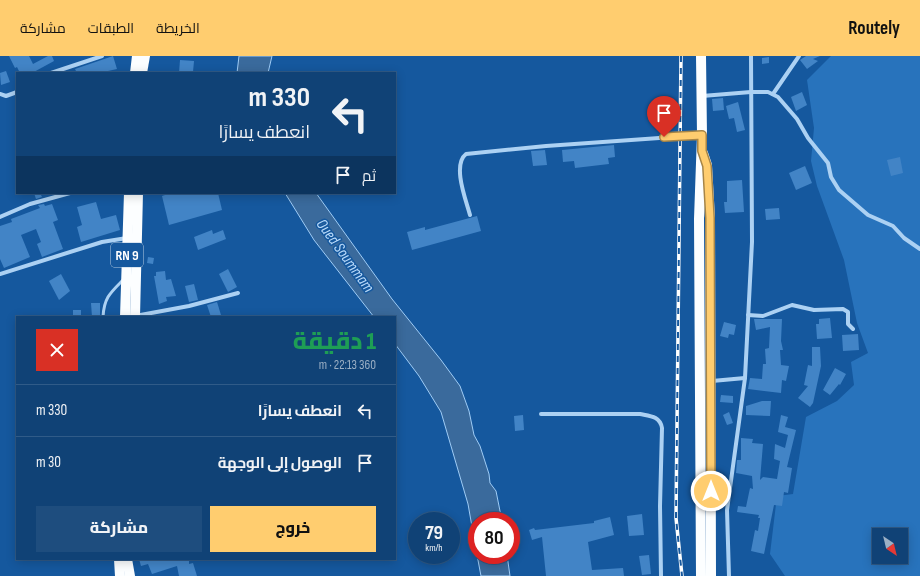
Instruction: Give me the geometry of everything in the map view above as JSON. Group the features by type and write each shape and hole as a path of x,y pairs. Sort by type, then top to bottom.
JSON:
{"highway":[{"path":"135,72 137,56"},
{"path":"142,72 145,56"},
{"path":"700,576 699,219 700,165 702,151 701,56"},
{"path":"702,151 707,166 710,218 711,576"},
{"name":"RN 9","path":"129,194 126,278 132,316"},
{"name":"RN 9","path":"132,316 138,194"},
{"path":"119,560 120,576"},
{"path":"127,560 130,576"}],"street":[{"path":"54,72 102,56"},
{"path":"729,576 727,510 745,378 752,235 751,56"},
{"path":"773,94 799,56"},
{"path":"0,94 6,96 16,92"},
{"path":"702,96 751,92 773,94 778,97 797,119 808,138 828,163 831,177 839,190 868,215 893,226 904,238 920,249"},
{"path":"470,215 459,170 462,157 466,154 546,146 702,135"},
{"path":"0,218 30,204 66,194"},
{"path":"0,274 102,242 128,238"},
{"path":"137,316 189,306 238,293"},
{"path":"748,316 763,316 792,305 814,310 843,309 848,312 848,324 853,329"},
{"path":"710,381 745,378"},
{"path":"541,414 640,414 654,416 660,421 662,428 660,506 661,576"}],"lane":[{"path":"103,316 106,298 126,278"}],"shaded area":[{"path":"831,56 920,56 920,576 785,576 770,554 777,496 793,494 806,417 837,401 854,385 851,362 868,353 857,323 844,260 817,186 811,161 814,128 807,80"}],"water":[{"path":"239,56 272,56 268,72 237,72"},
{"name":"Oued Soummam","path":"286,194 317,194 392,299 460,386 469,411 474,435 480,446 489,474 490,483 496,491 500,512 469,512 441,412 419,376 396,345 396,316 373,316 314,240"},
{"path":"479,564 508,564 510,576 481,576"}],"building":[{"path":"9,56 29,56 33,64 48,56 52,56 54,61 34,72 20,72 17,67 15,68"},
{"path":"113,56 117,69 108,72 76,72 75,69"},
{"path":"806,56 820,56 813,59 818,61 807,69 800,60"},
{"path":"769,57 769,63 762,64 762,58"},
{"path":"180,60 194,61 193,72 179,72"},
{"path":"6,71 10,82 1,85 0,73"},
{"path":"802,92 807,105 796,111 791,97"},
{"path":"723,98 724,110 713,111 712,99"},
{"path":"738,102 745,130 737,132 734,118 729,119 726,106"},
{"path":"614,145 615,157 608,158 609,164 575,168 574,161 563,162 562,150"},
{"path":"545,150 547,165 533,166 531,151"},
{"path":"900,157 903,173 891,176 887,160"},
{"path":"805,166 812,183 796,190 789,173"},
{"path":"742,180 744,212 725,213 724,202 727,202 727,181"},
{"path":"34,194 40,194 42,197 36,199"},
{"path":"168,194 218,194 222,210 169,225 162,196"},
{"path":"96,202 101,219 116,215 120,230 81,242 77,227 82,225 77,207"},
{"path":"44,204 45,206 52,204 58,220 53,222 63,249 42,257 37,244 41,242 36,229 21,235 30,257 4,268 0,259 0,226 12,222 11,219 40,208 38,205"},
{"path":"779,208 780,219 766,220 765,209"},
{"path":"477,216 481,231 412,250 407,232 425,227 425,230"},
{"path":"212,230 213,234 223,230 226,239 198,250 194,237"},
{"path":"148,257 154,258 153,264 147,263"},
{"path":"228,269 237,287 228,292 219,274"},
{"path":"165,271 166,280 171,279 176,296 166,297 167,301 159,304 154,276 156,276 156,272"},
{"path":"61,274 70,291 59,300 49,281"},
{"path":"194,284 198,300 189,302 185,286"},
{"path":"217,302 221,315 211,316 207,305"},
{"path":"91,303 100,303 100,316 92,316"},
{"path":"73,310 81,310 81,316 73,316"},
{"path":"830,318 832,338 817,339 816,324 819,324 819,319"},
{"path":"754,319 782,319 781,341 783,350 780,350 781,365 789,366 786,381 782,380 781,393 748,389 750,378 762,379 763,364 766,364 765,349 769,348 770,327 756,330"},
{"path":"724,322 736,325 734,335 729,334 728,338 720,336"},
{"path":"858,334 859,350 843,351 842,335"},
{"path":"812,347 820,347 821,366 813,403 810,407 798,398 808,386 804,385 808,365 812,366"},
{"path":"835,368 846,374 840,385 839,384 830,395 823,390"},
{"path":"721,395 733,396 733,403 720,402"},
{"path":"762,401 771,401 770,416 746,415 746,406"},
{"path":"729,412 733,423 727,425 723,415"},
{"path":"523,415 524,430 515,431 514,416"},
{"path":"781,415 788,417 785,427 796,430 787,467 792,468 788,493 784,492 782,506 774,505 764,554 751,551 755,530 758,531 759,515 737,512 738,506 746,507 750,488 753,489 752,476 736,473 737,460 741,460 741,438 753,439 752,443 763,444 760,480 763,477 777,479 780,461 774,459 775,444 785,448 788,435 778,432"},
{"path":"642,514 644,535 629,536 627,516"},
{"path":"610,517 614,535 588,542 592,570 623,568 624,576 546,576 542,537 532,540 529,530 534,528 535,530 594,523 594,521"},
{"path":"649,555 651,574 642,575 639,556"},
{"path":"139,560 189,560 189,564 193,563 197,576 179,576 177,566 152,574 148,564 141,566"}],"railway":[{"path":"681,56 676,518 682,576"}],"route":[{"path":"664,137 702,135 702,151 707,166 710,218 711,491"}]}
